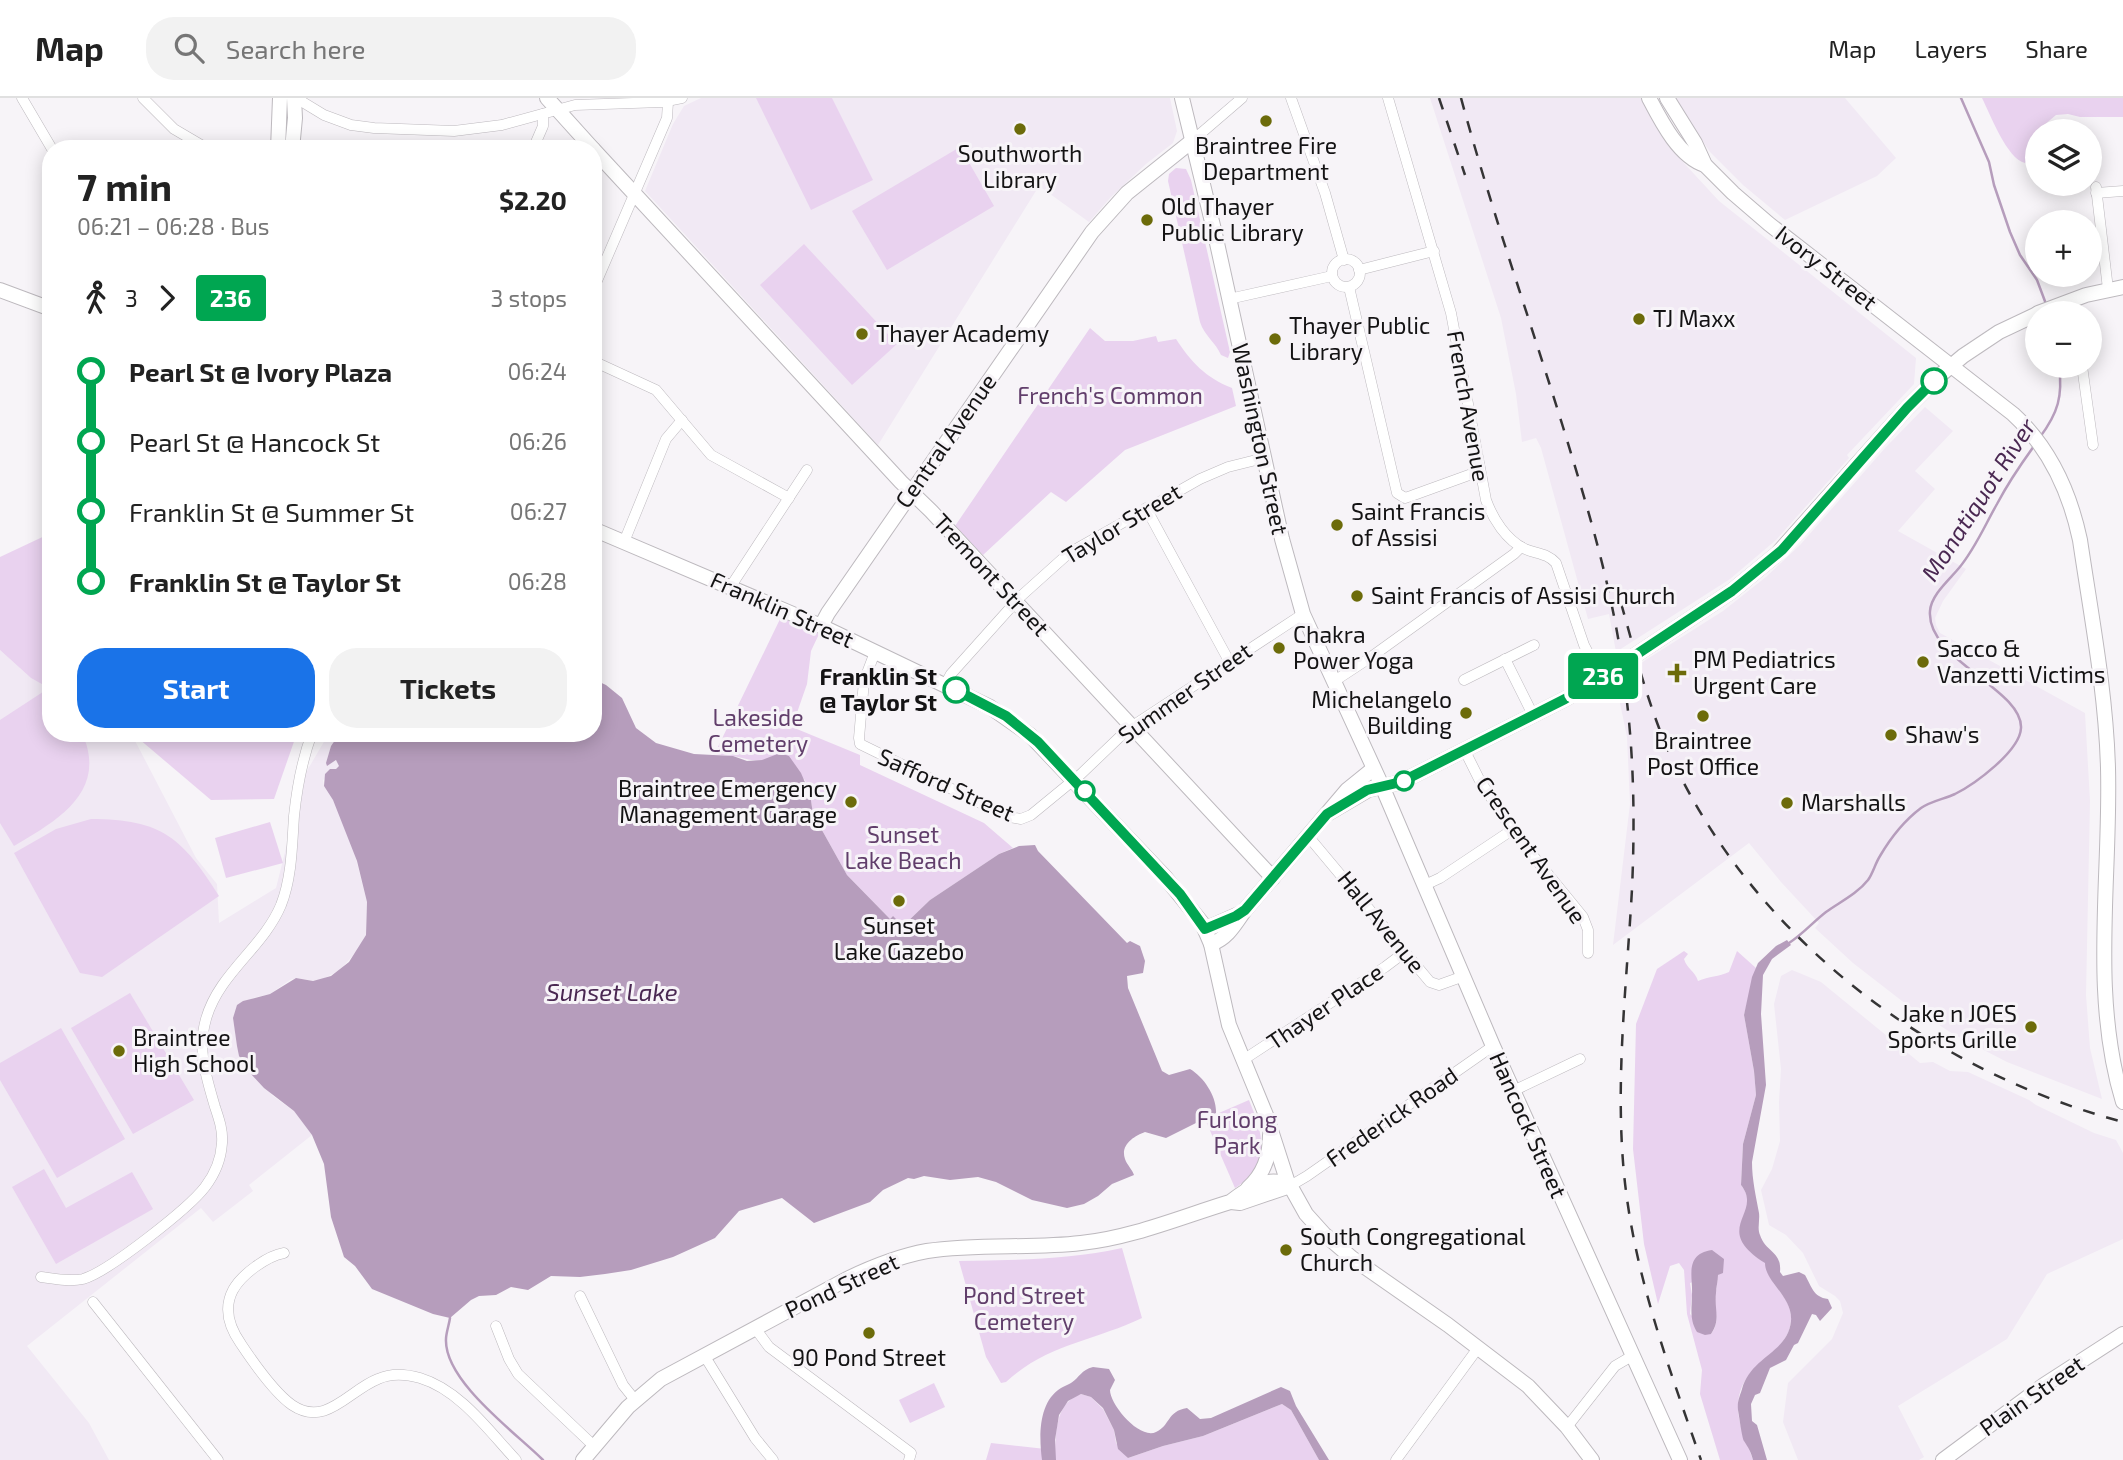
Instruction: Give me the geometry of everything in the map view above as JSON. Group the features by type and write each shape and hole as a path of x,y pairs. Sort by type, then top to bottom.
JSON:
{"main road":[{"path":"278,140 280,98"},
{"path":"293,140 295,98"},
{"name":"Tremont Street","path":"547,98 550,112 583,140"},
{"name":"Washington Street","path":"1182,98 1291,576 1303,614 1382,786"},
{"path":"1186,114 1187,98"},
{"name":"Ivory Street","path":"1649,98 1685,152 1705,165 1756,213 2026,426 2047,455 2065,491 2077,530 2107,734 2105,985 2108,1035 2122,1098"},
{"name":"Ivory Street","path":"1667,98 1695,143 1705,165"},
{"name":"Central Avenue","path":"821,626 828,612 1098,224 1126,192 1192,141"},
{"name":"Tremont Street","path":"602,159 1273,878"},
{"path":"2079,301 2123,286"},
{"path":"0,290 42,306"},
{"path":"1327,814 1353,798 1382,786 1401,782 1601,678 1732,591 1772,559 1907,408 1951,365 1999,332 2025,319"},
{"name":"Franklin Street","path":"602,533 821,626 945,685 1014,722 1074,779 1180,894 1205,929"},
{"path":"1211,944 1228,934 1245,910 1351,785 1373,769"},
{"name":"Hancock Street","path":"1382,786 1493,1046 1681,1460"},
{"path":"1245,910 1205,929 1211,944 1224,1011 1269,1123 1290,1186 1306,1214 1337,1246 1528,1386 1567,1427 1592,1460"},
{"path":"1244,1191 1256,1180 1266,1164 1270,1144 1269,1123"},
{"name":"Pond Street","path":"583,1460 635,1400 661,1379 857,1274 909,1255 954,1248 1089,1242 1120,1236 1230,1202 1244,1191 1269,1182 1290,1186"},
{"name":"Pond Street","path":"1230,1202 1240,1203 1290,1186"},
{"name":"Plain Street","path":"1942,1460 2053,1379 2123,1334"}],"street":[{"path":"22,98 47,140"},
{"path":"142,98 174,129 193,140"},
{"path":"295,98 337,121 359,127 468,130 502,125 581,104 668,102 682,98"},
{"path":"1192,141 1242,98"},
{"path":"1291,98 1325,193 1343,260"},
{"name":"French Avenue","path":"1388,98 1451,313 1484,493 1491,512 1507,535 1521,547 1547,555 1559,566 1584,645 1601,678"},
{"path":"602,270 667,118 668,102"},
{"path":"537,140 550,112"},
{"path":"2108,289 2096,190 2123,191"},
{"path":"1359,270 1434,251"},
{"path":"1343,260 1352,261 1359,270 1357,281 1349,286 1337,284 1332,276 1334,266 1343,260"},
{"path":"1229,299 1332,276"},
{"path":"1349,286 1394,485 1399,495 1411,496 1480,471"},
{"path":"602,365 656,390 715,458 789,498"},
{"path":"2084,378 2093,445"},
{"path":"624,542 666,439 682,420"},
{"name":"Taylor Street","path":"945,685 951,674 1016,601 1064,556 1206,476 1264,458"},
{"path":"731,586 807,470"},
{"path":"1146,508 1229,661"},
{"path":"1333,682 1521,547"},
{"name":"Summer Street","path":"1074,779 1132,726 1303,614"},
{"path":"1464,680 1535,645"},
{"name":"Safford Street","path":"875,652 863,687 859,738 863,747 1017,819 1031,816 1074,779"},
{"path":"1505,659 1533,715"},
{"path":"41,1277 78,1280 103,1270 193,1201 215,1171 221,1152 222,1133 203,1063 201,1049 204,1028 211,1004 220,987 261,939 281,904 290,867 299,776 309,742"},
{"name":"Crescent Avenue","path":"1464,749 1479,779 1512,830 1583,917 1588,930 1588,953"},
{"path":"1425,885 1512,830"},
{"name":"Hall Avenue","path":"1308,836 1433,984 1439,985 1464,976"},
{"name":"Thayer Place","path":"1243,1060 1405,952"},
{"name":"Frederick Road","path":"1290,1186 1493,1046"},
{"path":"1513,1091 1580,1059"},
{"path":"284,1253 270,1258 240,1281 231,1294 228,1310 231,1327 240,1344 288,1401 308,1412 324,1412 376,1379 401,1375 422,1379 441,1387 458,1400 516,1460"},
{"path":"580,1296 621,1381 635,1400"},
{"path":"93,1302 218,1460"},
{"path":"496,1326 511,1364 518,1374 595,1447"},
{"path":"755,1328 769,1348 911,1453 909,1460"},
{"path":"1396,1460 1478,1348"},
{"path":"704,1355 755,1438 773,1460"},
{"path":"1567,1427 1615,1366 1632,1356"}],"shaded area":[{"name":"Thayer Academy","path":"701,98 1170,98 1177,131 1173,143 1146,164 1089,222 1039,186 878,445 645,191 673,124 684,106"},
{"path":"1430,98 1641,98 1654,122 1683,162 1719,201 1916,358 1914,384 1847,455 1849,458 1776,540 1730,579 1616,652 1609,614 1588,619 1541,448 1536,438 1522,442 1501,318"},
{"path":"1674,98 1845,98 1896,158 1877,176 1785,220 1743,185 1710,152"},
{"path":"1925,407 1953,431 1915,471 1935,489 1898,531 1966,569 1943,601 1935,618 1940,633 2085,713 2090,801 2086,995 2090,1048 2102,1099 2007,1062 1953,1034 1902,1001 1853,963 1815,928 1819,923 1749,843 1613,945 1630,804 1627,737 1616,684 1644,661 1723,611 1766,577 1800,545"},
{"name":"Braintree High School","path":"0,650 31,678 42,684 42,742 136,742 196,858 217,884 219,923 276,888 304,776 324,742 334,742 327,760 328,765 337,760 340,766 323,780 324,786 351,839 367,902 366,935 356,952 340,970 313,981 296,978 290,980 270,994 253,998 233,1018 239,1056 273,1096 294,1111 312,1135 249,1185 253,1191 213,1222 201,1208 27,1346 89,1423 109,1460 0,1460"},
{"path":"1792,970 1821,982 1920,1063 1933,1062 1950,1071 1968,1072 2094,1133 2116,1140 2123,1153 2123,1239 2047,1274 2007,1339 1898,1406 1924,1457 1919,1460 1798,1460 1783,1422 1788,1383 1832,1339 1843,1313 1840,1301 1819,1286 1803,1253 1786,1235 1769,1225 1761,1190 1772,1169 1780,1141 1781,1069 1774,1004 1781,976"}],"green space":[{"path":"756,98 832,98 873,180 811,210"},
{"path":"1982,98 2123,98 2123,117 2080,117 2068,114 2056,115 2051,119 2025,119 2025,163 2012,153 1994,125"},
{"path":"960,147 994,206 887,270 852,211"},
{"path":"1176,168 1186,169 1191,180 1230,352 1228,358 1221,355 1200,322 1168,181 1169,174"},
{"path":"804,244 897,344 852,385 760,285"},
{"name":"French's Common","path":"1090,328 1105,341 1133,341 1156,336 1158,342 1176,339 1200,368 1232,388 1236,406 1125,450 1066,502 1051,492 983,555 955,526"},
{"path":"42,537 42,684 31,678 0,650 0,557"},
{"name":"Sunset Lake Beach","path":"781,617 819,634 811,651 807,684 792,727 860,755 860,765 984,823 1013,848 999,854 930,900 904,925 893,921 893,916 890,919 847,875 813,814 805,780 773,756 757,760 714,755"},
{"path":"42,693 42,742 85,742 89,754 89,772 74,802 46,826 14,846 0,823 0,720"},
{"path":"143,742 294,742 274,799 211,800"},
{"path":"91,819 136,823 168,836 193,860 219,896 102,977 80,973 14,853 56,829"},
{"path":"270,822 283,863 226,878 215,838"},
{"path":"1684,951 1688,954 1685,962 1698,981 1729,972 1737,951 1756,968 1744,1015 1756,1095 1743,1144 1741,1185 1747,1196 1747,1205 1741,1232 1750,1251 1766,1263 1770,1277 1788,1304 1791,1320 1782,1343 1754,1369 1740,1392 1740,1421 1753,1460 1720,1460 1700,1394 1702,1370 1687,1314 1684,1270 1679,1263 1670,1266 1658,1304 1644,1244 1633,1149 1636,1024 1657,969","holes":["1723,1272 1718,1275 1716,1321 1711,1334 1690,1314 1690,1283"]},
{"path":"130,993 194,1100 133,1134 71,1028"},
{"path":"61,1028 125,1139 57,1178 0,1080 0,1063"},
{"name":"Furlong Park","path":"1249,1100 1261,1137 1260,1159 1247,1179 1235,1188 1205,1119"},
{"path":"44,1169 66,1208 132,1172 153,1209 56,1264 12,1187"},
{"name":"Pond Street Cemetery","path":"1122,1248 1142,1318 1054,1351 1001,1383 986,1357 959,1261 1061,1257"},
{"path":"934,1383 945,1407 910,1423 899,1400"},
{"path":"1081,1394 1091,1397 1103,1409 1114,1430 1116,1443 1128,1458 1203,1436 1282,1404 1291,1410 1319,1460 986,1460 991,1443 1055,1450 1057,1425 1062,1409"}],"water":[{"name":"Sunset Lake","path":"602,683 622,698 636,728 656,743 694,754 733,756 747,761 762,760 780,753 789,756 801,773 810,794 813,814 847,875 890,919 893,916 896,919 894,921 904,925 930,900 999,854 1019,846 1035,845 1127,943 1130,941 1140,946 1145,961 1143,973 1127,976 1128,988 1162,1071 1169,1075 1190,1069 1205,1082 1212,1094 1216,1113 1166,1138 1145,1132 1137,1136 1124,1149 1126,1161 1134,1175 1112,1184 1084,1204 1067,1208 1032,1200 996,1182 978,1177 950,1180 924,1176 908,1178 883,1190 870,1202 814,1223 782,1198 739,1211 715,1238 673,1257 631,1270 580,1277 551,1276 528,1290 511,1287 496,1295 479,1296 450,1318 433,1314 372,1289 355,1266 344,1257 331,1217 324,1164 312,1135 294,1111 264,1088 251,1074 239,1056 233,1018 237,1005 243,1001 270,994 296,978 313,981 331,976 349,962 366,935 367,902 357,861 333,800 324,786 325,774 339,766 336,760 327,766 334,742 602,742"},
{"path":"1787,940 1791,945 1772,959 1763,975 1761,1014 1766,1085 1752,1162 1753,1182 1760,1235 1779,1260 1780,1272 1783,1276 1799,1272 1805,1275 1814,1291 1828,1299 1832,1308 1820,1321 1812,1314 1798,1343 1794,1345 1786,1360 1770,1368 1760,1393 1755,1395 1751,1404 1752,1421 1757,1425 1767,1460 1753,1460 1742,1436 1739,1399 1753,1369 1777,1348 1788,1332 1791,1321 1788,1304 1769,1277 1765,1263 1749,1251 1741,1240 1739,1231 1747,1204 1741,1185 1743,1144 1756,1095 1744,1015 1752,977 1758,963 1776,946"},
{"path":"1712,1250 1724,1259 1723,1273 1718,1275 1716,1324 1711,1334 1705,1335 1697,1332 1692,1318 1692,1267 1697,1256"},
{"path":"1093,1367 1109,1369 1115,1380 1110,1390 1111,1396 1120,1412 1134,1426 1149,1433 1161,1429 1172,1415 1181,1410 1187,1408 1200,1419 1211,1418 1281,1387 1290,1391 1296,1406 1329,1460 1319,1460 1291,1410 1282,1404 1203,1436 1128,1458 1118,1449 1114,1430 1103,1408 1091,1397 1081,1394 1068,1401 1059,1415 1055,1440 1056,1460 1042,1460 1042,1421 1048,1402 1053,1394"}],"waterway":[{"name":"Monatiquot River","path":"1961,98 1989,162 2010,232 2020,255 2037,280 2045,301"},
{"name":"Monatiquot River","path":"2040,437 2058,404 2060,378"},
{"name":"Monatiquot River","path":"1789,943 1864,885 1888,843 1915,813 1974,783 2005,756 2019,737 2021,728 2018,714 2007,700 1943,644 1933,628 1930,611 1937,594 1970,553 2034,446"},
{"path":"450,1318 446,1339 448,1355 457,1372 484,1405 543,1460"}],"railway":[{"path":"1439,98 1465,175"},
{"path":"1461,98 1582,491 1600,555 1621,653 1632,762 1633,813 1632,889 1621,1060 1623,1162 1627,1201 1642,1276 1663,1350 1701,1460"},
{"path":"1621,603 1650,702 1672,759 1708,825 1751,885 1802,940 1858,990 1919,1033 1984,1069 2052,1099 2123,1122"}],"bus line":[{"name":"236","path":"956,690 1006,716 1038,742 1180,894 1205,929 1245,910 1327,814 1336,808 1367,790 1401,782 1565,699 1742,584 1782,550 1934,381"}],"place":[{"name":"Braintree Fire Department","path":"1266,121"},
{"name":"Southworth Library","path":"1020,129"},
{"name":"Old Thayer Public Library","path":"1147,220"},
{"name":"TJ Maxx","path":"1639,319"},
{"name":"Thayer Academy","path":"862,334"},
{"name":"Thayer Public Library","path":"1275,339"},
{"name":"Saint Francis of Assisi","path":"1337,525"},
{"name":"Saint Francis of Assisi Church","path":"1357,596"},
{"name":"Chakra Power Yoga","path":"1279,648"},
{"name":"Sacco & Vanzetti Victims","path":"1923,662"},
{"name":"PM Pediatrics Urgent Care","path":"1677,673"},
{"name":"Franklin St @ Taylor St","path":"956,690"},
{"name":"Michelangelo Building","path":"1466,713"},
{"name":"Braintree Post Office","path":"1703,716"},
{"name":"Shaw's","path":"1891,735"},
{"name":"Braintree Emergency Management Garage","path":"851,802"},
{"name":"Marshalls","path":"1787,803"},
{"name":"Sunset Lake Gazebo","path":"899,901"},
{"name":"Jake n JOES Sports Grille","path":"2031,1027"},
{"name":"Braintree High School","path":"119,1051"},
{"name":"South Congregational Church","path":"1286,1250"},
{"name":"90 Pond Street","path":"869,1333"}],"park label":[{"name":"Lakeside Cemetery","path":"758,731"}]}
